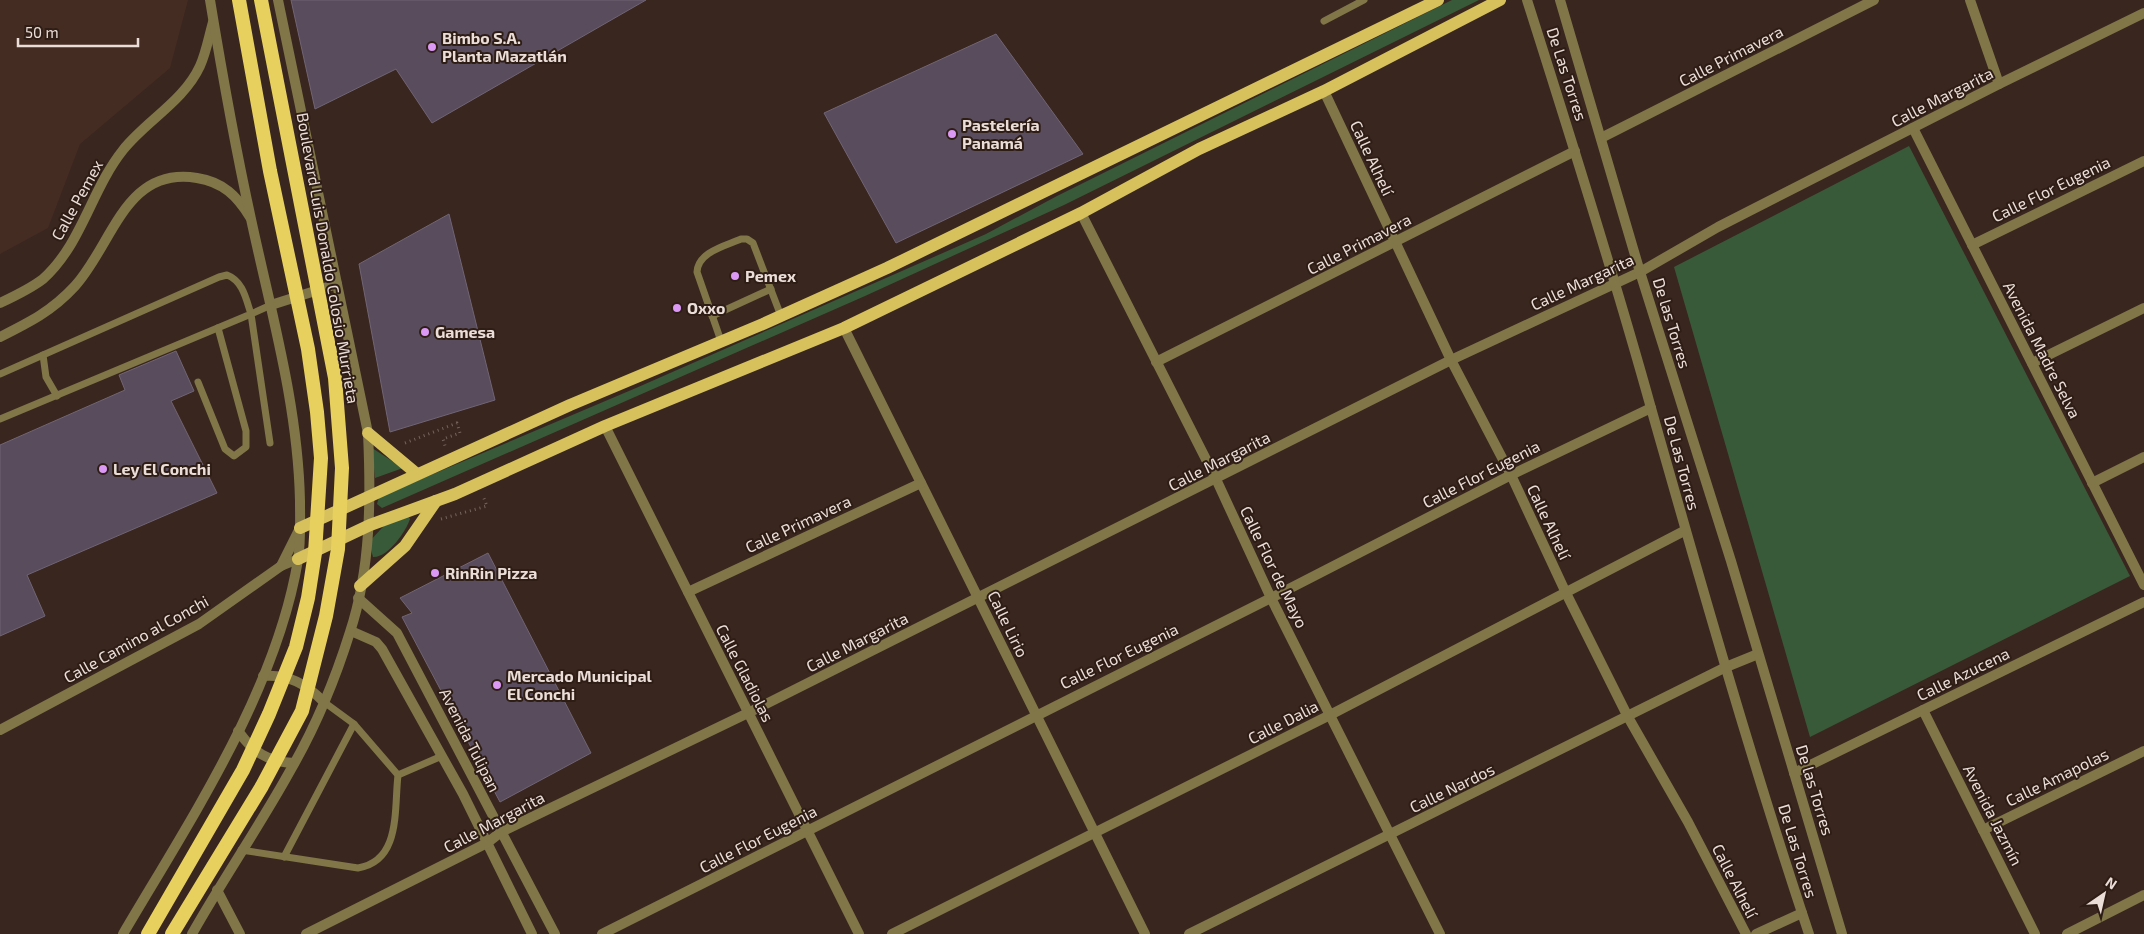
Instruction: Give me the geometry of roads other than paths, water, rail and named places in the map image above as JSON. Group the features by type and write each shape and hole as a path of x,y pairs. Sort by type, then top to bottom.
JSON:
{"highway":[{"path":"148,934 243,770 269,714 296,647 308,598 315,553 321,458 317,412 308,349 270,171 239,0"},
{"name":"Boulevard Luis Donaldo Colosio Murrieta","path":"172,934 262,786 302,711 326,616 338,549 342,468 335,378 261,0"}],"main road":[{"path":"300,528 570,405 781,316 887,268 1438,0"},
{"path":"298,559 370,525 436,501 605,426 844,328 1081,213 1199,149 1324,90 1500,0"},
{"path":"368,433 417,474"},
{"path":"359,592 405,546 436,501"}],"street":[{"path":"123,934 185,830 238,730 263,676 283,623 298,559 300,528 299,466 271,305 250,218 210,0"},
{"path":"192,934 294,763 324,702 350,631 359,592 370,525 371,495 368,433 278,0"},
{"name":"De Las Torres","path":"1527,0 1615,283 1684,531 1809,934"},
{"name":"De las Torres","path":"1560,0 1640,272 1842,934"},
{"name":"Calle Primavera","path":"1602,138 1874,0"},
{"path":"1970,0 1999,84"},
{"name":"Calle Margarita","path":"306,934 487,843 501,832 748,713 1216,480 1451,360 1640,272 1718,227 1999,84 2144,13"},
{"name":"Calle Pemex","path":"0,303 42,280 57,264 79,231 101,182 122,150 187,86 200,66 214,22"},
{"name":"Calle Alhelí","path":"1324,90 1451,360 1511,475 1566,593 1628,717 1688,822 1746,934"},
{"name":"Avenida Madre Selva","path":"1913,128 2144,585"},
{"name":"Calle Primavera","path":"1156,362 1575,151"},
{"name":"Calle Flor Eugenia","path":"1972,245 2144,161"},
{"path":"0,337 47,313 75,286 94,262 135,195 153,183 170,176 205,179 238,197 250,218"},
{"name":"Calle Flor de Mayo","path":"1081,213 1216,480 1271,598 1440,934"},
{"path":"271,305 337,284"},
{"path":"2032,363 2144,308"},
{"name":"Calle Lirio","path":"844,328 1145,934"},
{"name":"Calle Flor Eugenia","path":"602,934 1036,714 1271,598 1511,475 1651,408"},
{"name":"Calle Gladiolas","path":"605,426 859,934"},
{"path":"2092,483 2144,457"},
{"name":"Calle Primavera","path":"688,592 921,483"},
{"path":"281,566 300,528"},
{"name":"Calle Dalia","path":"892,934 1330,715 1684,531"},
{"name":"Calle Camino al Conchi","path":"0,730 199,624 281,566 298,559"},
{"name":"Avenida Tulipan","path":"359,592 397,633 555,934"},
{"name":"Calle Azucena","path":"1794,773 2144,602"},
{"name":"Avenida Tulipan","path":"350,631 376,642 382,649 440,753 532,934"},
{"path":"1726,667 1758,654"},
{"name":"Calle Nardos","path":"1189,934 1726,667"},
{"path":"263,676 275,675 297,680 324,702"},
{"name":"Avenida Jazmín","path":"1923,710 2035,934"},
{"path":"238,730 254,751 265,758 278,762 294,763"},
{"path":"440,753 454,741"},
{"name":"Calle Amapolas","path":"1983,830 2144,751"},
{"path":"217,890 240,934"},
{"path":"2068,934 2144,896"},
{"path":"1756,934 1802,914"}],"lane":[{"path":"1324,21 1364,0"},
{"path":"721,341 697,272 698,263 703,257 741,239 747,239 753,243 781,316"},
{"path":"0,374 227,276 236,281 242,288 251,314 270,443"},
{"path":"712,316 771,289"},
{"path":"0,419 271,305"},
{"path":"198,382 225,449 234,456 240,453 246,447 246,431 218,328"},
{"path":"43,356 46,377 57,396"},
{"path":"242,850 358,868 371,866 384,856 390,844 398,775 354,724 324,702"},
{"path":"284,857 354,724"},
{"path":"398,775 440,753"}],"place":[{"name":"Bimbo S.A. Planta Mazatlán","path":"432,47"},
{"name":"Pastelería Panamá","path":"952,134"},
{"name":"Pemex","path":"735,276"},
{"name":"Oxxo","path":"677,308"},
{"name":"Gamesa","path":"425,332"},
{"name":"Ley El Conchi","path":"103,469"},
{"name":"RinRin Pizza","path":"435,573"},
{"name":"Mercado Municipal El Conchi","path":"497,685"}]}
